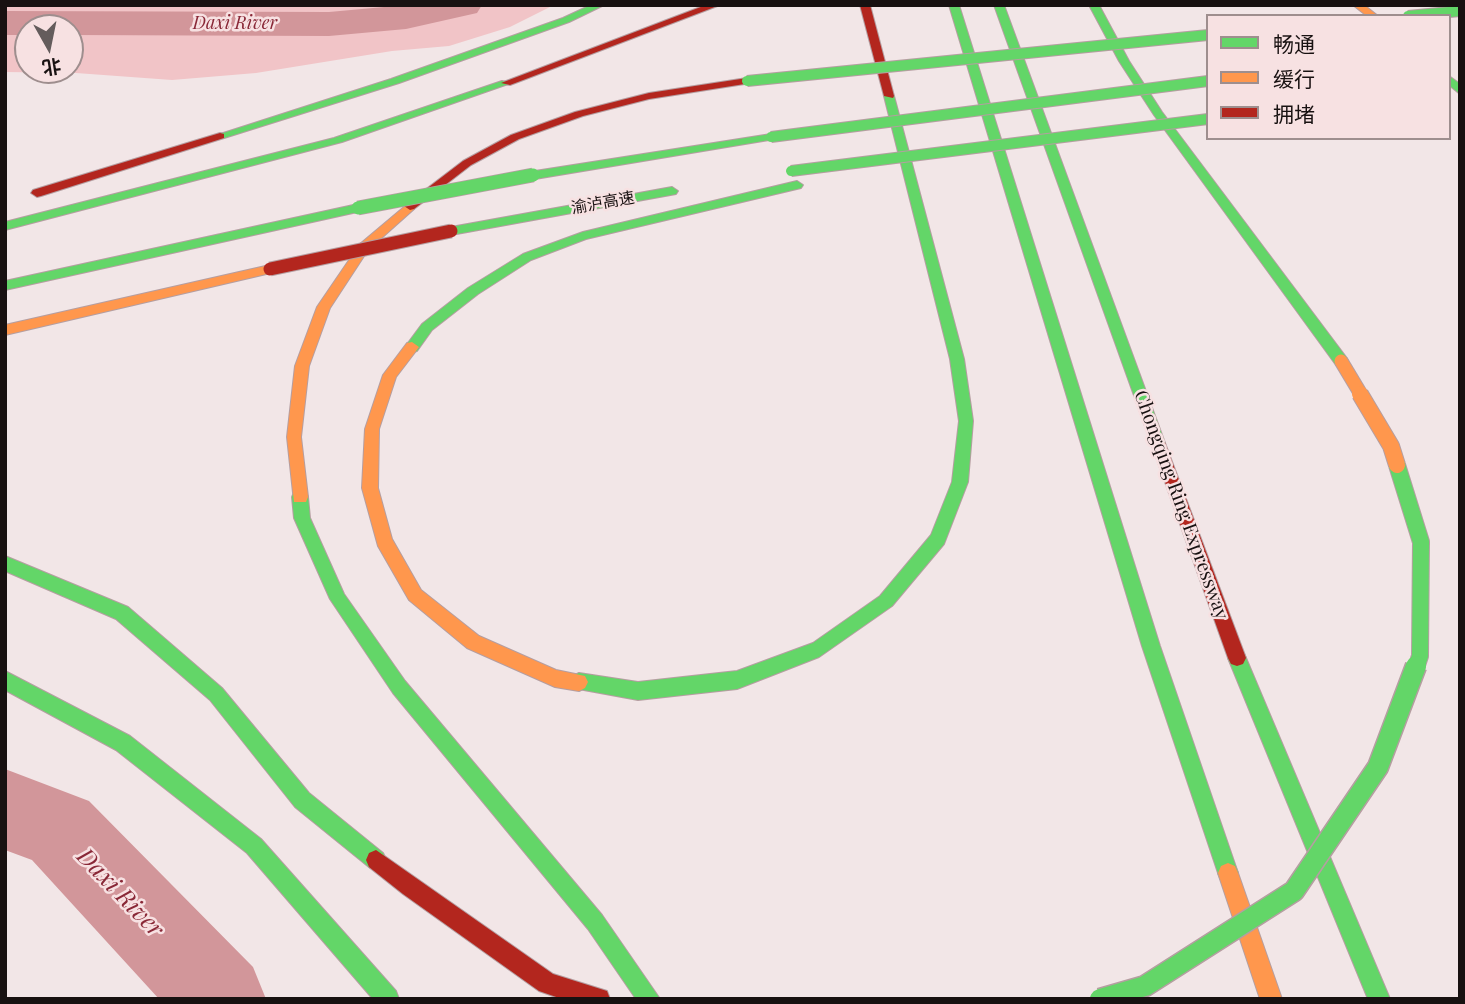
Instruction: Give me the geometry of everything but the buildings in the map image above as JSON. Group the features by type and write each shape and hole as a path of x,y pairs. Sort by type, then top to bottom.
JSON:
{"highway":[{"path":"18,199 395,81 566,20 599,5"},
{"path":"5,226 338,140 539,72 715,5"},
{"path":"865,5 957,359 966,421 960,482 938,539 886,601 819,649 737,680 638,691 555,678 473,642 415,595 384,541 370,488 372,429 390,375 427,327 473,291 527,257 583,236 794,178 1014,144 1206,119"},
{"path":"954,5 1151,646 1271,999"},
{"name":"Chongqing Ring Expressway","path":"999,5 1232,646 1379,999"},
{"path":"1094,5 1124,61 1158,113 1340,361 1391,446 1421,542 1420,656 1378,768 1294,891 1145,986 1100,999"},
{"path":"1429,14 1460,11"},
{"path":"649,999 595,922 399,687 338,599 302,518 294,437 302,366 324,307 364,247 414,202 467,163 515,137 579,114 649,96 747,81 1206,35"},
{"name":"渝泸高速","path":"5,286 358,208 535,175 771,137 1206,81"},
{"path":"764,176 794,178"},
{"name":"渝泸高速","path":"5,330 451,231 682,189"},
{"path":"5,563 122,613 216,694 302,800 410,887 547,983 599,999"},
{"path":"5,680 123,743 254,846 388,999"}],"shaded area":[{"path":"5,5 554,5 510,27 449,46 392,51 256,73 172,80 84,74 84,14 14,14 14,72 5,72"}],"waterway":[{"name":"Daxi River","path":"5,23 329,24 406,17 463,5"},
{"name":"Daxi River","path":"5,809 60,830 221,999"}],"traffic: fast":[{"path":"220,136 395,81 566,20 599,5"},
{"path":"954,5 1151,646 1228,873"},
{"path":"999,5 1158,443"},
{"path":"1094,5 1124,61 1158,113 1341,361"},
{"path":"1429,14 1460,11"},
{"path":"747,81 1206,35"},
{"path":"771,137 1206,81"},
{"path":"1451,81 1460,91"},
{"path":"5,226 338,140 506,83"},
{"path":"579,682 638,691 737,680 819,649 886,601 938,539 960,482 966,421 957,359 889,96"},
{"path":"791,171 1206,119"},
{"path":"535,175 771,137"},
{"path":"358,208 535,175"},
{"path":"412,347 427,327 473,291 527,257 583,236 797,185"},
{"path":"451,231 672,191"},
{"path":"5,286 358,208"},
{"path":"1100,999 1145,986 1294,891 1378,767 1420,656 1421,542 1397,465"},
{"path":"300,497 302,518 338,599 399,687 595,922 649,999"},
{"path":"5,563 122,613 216,694 302,800 376,860"},
{"path":"1237,658 1379,999"},
{"path":"5,680 123,743 254,846 388,999"}],"traffic: slow":[{"path":"1358,5 1370,14"},
{"path":"300,497 294,437 302,366 324,307 364,247 410,206"},
{"path":"5,330 270,269"},
{"path":"412,347 390,375 372,429 370,488 384,541 415,595 473,642 555,678 579,682"},
{"path":"1341,361 1391,446 1397,465"},
{"path":"1228,873 1271,999"}],"traffic: jam":[{"path":"506,83 715,5"},
{"path":"865,5 889,96"},
{"path":"410,206 467,163 515,137 579,114 649,96 747,81"},
{"path":"37,193 220,136"},
{"path":"270,269 451,231"},
{"path":"1158,443 1237,658"},
{"path":"376,860 547,983 599,999"}]}
